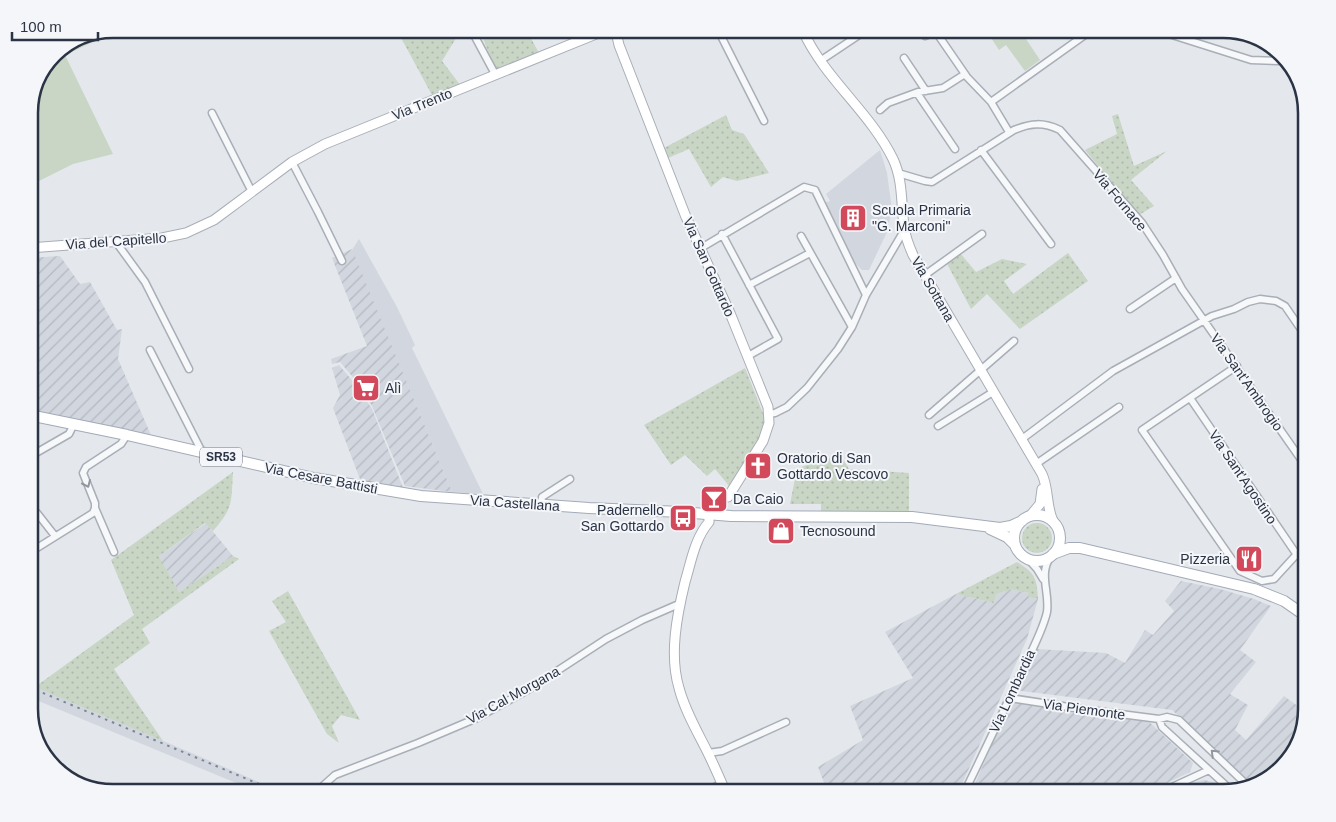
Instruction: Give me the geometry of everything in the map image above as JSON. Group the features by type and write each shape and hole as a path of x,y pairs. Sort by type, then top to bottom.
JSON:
{"main road":[{"name":"Via Cesare Battisti","path":"38,417 128,435 323,480 437,498"},
{"name":"Via Castellana","path":"437,498 730,516 912,517 1005,528 1026,519"},
{"name":"SR53","path":"1026,519 1044,516 1056,525 1067,540 1088,549"},
{"path":"1016,545 1015,534 1026,519"},
{"path":"1052,555 1060,541 1056,525"},
{"name":"Via Castellana","path":"982,526 1003,535 1016,545"},
{"name":"SR53","path":"1016,545 1018,550 1027,558 1039,560 1071,548 1088,549 1259,585 1298,611"}],"street":[{"path":"476,38 495,74"},
{"name":"Via Trento","path":"201,227 214,220 292,162 325,144 585,38"},
{"name":"Via San Gottardo","path":"617,38 665,159 674,188 766,401 769,423 763,441 728,497"},
{"path":"722,38 764,121"},
{"name":"Via Sottana","path":"807,38 820,61 881,138 898,173 905,230 913,255 1037,465 1045,483 1048,507 1056,525"},
{"path":"820,61 854,38"},
{"path":"940,38 965,74 991,102 1009,132"},
{"path":"991,102 1081,38"},
{"path":"1181,38 1251,60 1278,61"},
{"path":"904,58 926,91"},
{"path":"880,110 888,103 917,93 943,88 965,74"},
{"path":"917,93 955,149"},
{"path":"212,113 252,192"},
{"name":"Via Fornace","path":"898,173 932,182 1009,132 1037,124 1046,124 1060,130 1142,223 1205,320"},
{"path":"981,150 1051,244"},
{"path":"292,162 342,261"},
{"path":"701,248 804,187 815,190 866,295"},
{"name":"Via del Capitello","path":"38,247 174,237 201,227"},
{"path":"768,414 776,413 787,407 807,388 838,348 852,327 866,295 905,230"},
{"path":"722,234 778,339 748,356"},
{"path":"925,275 982,234"},
{"path":"801,236 852,327"},
{"path":"116,242 145,282 189,368"},
{"path":"749,285 810,253"},
{"path":"1130,309 1176,278"},
{"path":"1022,439 1113,372 1205,320 1254,300 1270,299 1285,306 1298,325"},
{"name":"Via Sant'Ambrogio","path":"1205,320 1298,455"},
{"path":"929,415 1014,341"},
{"path":"150,350 202,452"},
{"path":"1236,366 1142,430 1240,571 1259,585 1274,579 1297,555"},
{"path":"938,426 993,392"},
{"name":"Via Sant'Agostino","path":"1190,398 1297,555"},
{"path":"1037,465 1119,407"},
{"path":"38,453 70,434 74,424"},
{"path":"114,552 83,476 84,470 121,444 128,435"},
{"name":"Via Sottana","path":"1026,519 1038,509 1041,501 1042,486 1037,465"},
{"path":"541,505 542,496 570,479"},
{"path":"38,547 93,513 95,508"},
{"path":"38,515 55,536"},
{"path":"709,515 709,522 692,557 681,598 675,646 675,667 678,688 691,720 722,783"},
{"path":"704,529 730,516"},
{"name":"Via Lombardia","path":"968,784 1010,698 1046,614 1044,569 1052,555"},
{"name":"Via Lombardia","path":"1027,558 1040,573 1045,586"},
{"name":"Via Cal Morgana","path":"325,784 335,775 477,718 531,688 606,639 642,620 679,604 681,598"},
{"name":"Via Piemonte","path":"1010,698 1082,709 1159,719 1167,717 1179,720 1244,782"},
{"path":"1159,719 1162,728 1224,784"},
{"path":"708,753 722,751 786,722"},
{"path":"1179,784 1209,770"}],"shaded area":[{"path":"880,150 887,173 892,210 887,232 869,270 862,270 856,264 824,203 830,201 826,194"},
{"path":"359,239 397,307 415,345 412,348 483,494 452,492 352,250"},
{"path":"352,249 452,492 405,486 372,406 357,382 340,362 332,364 331,359 367,346 332,258"},
{"path":"60,256 80,284 90,282 117,330 122,329 118,359 154,442 38,414 38,257"},
{"path":"339,365 356,385 372,409 404,490 363,487 333,408 340,395 332,368"},
{"path":"206,523 233,556 179,592 159,556"},
{"path":"1181,581 1220,589 1271,606 1240,650 1256,662 1230,694 1248,705 1235,730 1246,740 1284,696 1298,706 1298,720 1293,738 1277,763 1252,779 1248,780 1172,710 1015,690 1022,673 1036,649 1106,653 1125,663 1145,630 1153,635 1174,611 1165,601"},
{"path":"1009,589 1029,593 1029,597 1038,599 1027,639 962,784 825,784 818,767 863,740 850,706 913,678 885,632 956,594 994,603 996,595"},
{"path":"38,688 263,784 238,784 38,701"},
{"path":"1010,702 1145,718 1193,763 1190,772 1165,784 975,784"},
{"path":"1204,780 1220,784 1189,784"}],"green space":[{"path":"401,38 456,38 442,61 461,86 433,97"},
{"path":"483,38 531,38 539,53 496,72"},
{"path":"991,38 1025,38 1040,60 1025,71 1006,45 999,50"},
{"path":"100,39 60,58 71,50 84,43"},
{"path":"65,55 113,154 73,164 38,182 38,107 40,93 50,71"},
{"path":"1118,114 1134,166 1167,151 1131,180 1154,206 1139,215 1085,150 1117,134 1112,116"},
{"path":"726,115 732,130 744,134 769,173 737,181 723,177 711,187 689,149 668,158 664,148"},
{"path":"960,253 976,272 1002,259 1027,264 1004,281 1013,294 1068,253 1088,281 1020,329 987,294 971,309 945,260"},
{"path":"745,368 764,416 765,424 755,447 730,487 715,469 707,476 685,455 671,465 644,425"},
{"path":"838,451 849,469 909,473 909,512 821,511 821,504 790,504 797,469 809,464 822,464"},
{"path":"233,472 228,510 213,531 205,523 159,556 179,592 233,556 239,559 142,629 150,643 114,669 163,741 38,688 38,685 134,615 111,560"},
{"path":"1037,523 1043,524 1051,532 1051,544 1043,552 1037,553 1031,552 1023,544 1022,538 1023,532 1031,524"},
{"path":"1017,562 1028,569 1034,577 1038,599 1028,597 1029,593 1009,589 1008,592 1004,591 996,595 994,603 956,594"},
{"path":"288,591 360,720 341,715 332,726 339,743 327,734 269,631 286,622 272,601"}],"railway":[{"path":"38,691 259,784"}],"place":[{"name":"Scuola Primaria \"G. Marconi\"","path":"853,218"},
{"name":"Alì","path":"366,388"},
{"name":"Oratorio di San Gottardo Vescovo","path":"758,466"},
{"name":"Da Caio","path":"714,499"},
{"name":"Padernello San Gottardo","path":"683,518"},
{"name":"Tecnosound","path":"781,531"},
{"name":"Pizzeria","path":"1249,559"}]}
